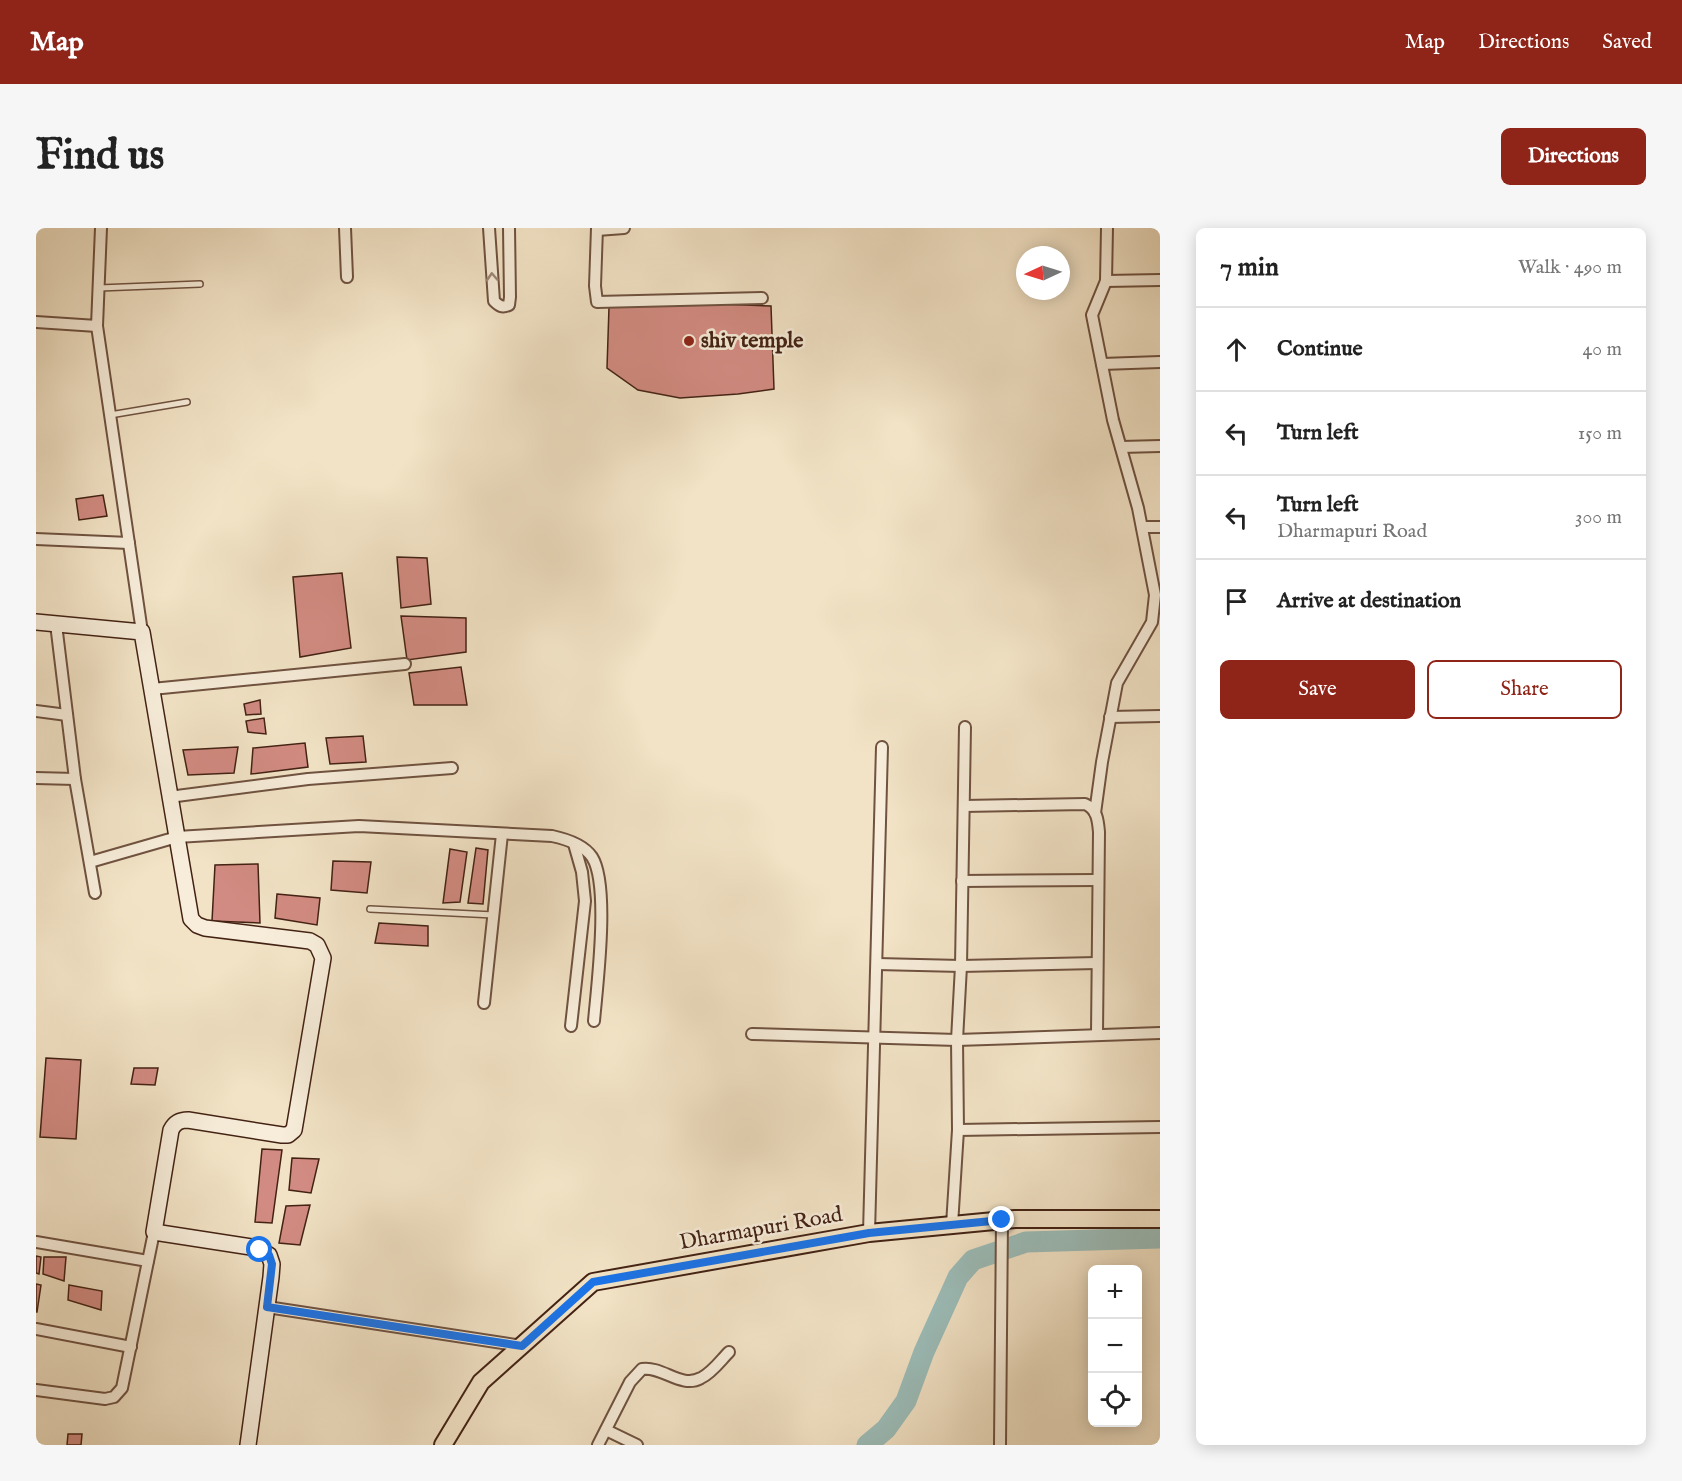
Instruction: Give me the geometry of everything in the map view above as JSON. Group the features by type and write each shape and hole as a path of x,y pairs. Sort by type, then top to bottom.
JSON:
{"main road":[{"name":"Dharmapuri Road","path":"443,1445 482,1382 593,1282 869,1233 1002,1220 1160,1220"}],"street":[{"path":"36,1390 92,1398 114,1397 122,1388 154,1232 171,1130 178,1121 188,1120 282,1135 288,1135 294,1130 323,967 321,951 310,941 205,928 190,920 142,632 97,326 101,228"},
{"path":"345,228 347,277"},
{"path":"489,228 494,301 504,307 508,306 510,297 509,228"},
{"path":"624,228 597,229 595,286 597,302 762,298"},
{"path":"1097,1034 1098,832 1095,813 1117,683 1157,614 1142,527 1121,447 1092,315 1106,281 1107,228"},
{"path":"1106,281 1160,280"},
{"path":"36,322 97,326"},
{"path":"1102,364 1160,362"},
{"path":"1121,447 1160,446"},
{"path":"1142,527 1160,527"},
{"path":"36,539 129,543"},
{"path":"36,622 142,632"},
{"path":"56,624 75,779 95,893"},
{"path":"152,689 405,664"},
{"path":"36,711 67,715"},
{"path":"1110,717 1160,716"},
{"path":"952,1225 958,1130 957,1040 961,966 965,727"},
{"path":"869,1233 882,747"},
{"path":"168,797 308,779 452,768"},
{"path":"36,778 75,779"},
{"path":"964,806 1085,804 1091,806 1095,813"},
{"path":"90,862 177,837 359,826 552,836 586,850 593,858 598,871 602,919 594,1021"},
{"path":"484,1003 502,834"},
{"path":"571,1026 585,901 582,872 574,844"},
{"path":"962,881 1097,880"},
{"path":"877,964 961,966 1097,963"},
{"path":"752,1034 957,1040 1160,1032"},
{"path":"958,1130 1160,1127"},
{"path":"1000,1445 1002,1220"},
{"path":"154,1232 251,1247 269,1255 272,1264 248,1445"},
{"path":"36,1242 148,1261"},
{"path":"267,1307 522,1346"},
{"path":"36,1329 131,1347"},
{"path":"598,1445 630,1382 642,1369 653,1369 679,1380 695,1380 703,1377 729,1352"},
{"path":"606,1430 637,1445"}],"lane":[{"path":"99,288 200,284"},
{"path":"110,415 187,402"},
{"path":"370,909 494,915"}],"building":[{"path":"718,304 771,306 774,389 680,398 638,390 607,368 609,307"},
{"path":"103,495 107,516 79,520 76,499"},
{"path":"397,557 427,558 431,604 401,608"},
{"path":"342,573 351,648 300,657 293,577"},
{"path":"401,616 466,618 466,652 407,660"},
{"path":"461,667 467,705 414,705 409,673"},
{"path":"260,700 261,714 246,715 244,704"},
{"path":"264,718 266,734 248,732 246,721"},
{"path":"363,736 366,762 330,764 326,738"},
{"path":"305,743 308,767 251,774 253,748"},
{"path":"238,747 234,773 188,775 183,750"},
{"path":"476,848 488,850 483,904 468,903"},
{"path":"450,849 467,852 460,902 443,903"},
{"path":"333,861 371,862 367,893 331,890"},
{"path":"258,864 260,923 212,921 215,865"},
{"path":"277,894 320,898 317,925 275,918"},
{"path":"379,923 428,926 428,946 375,943"},
{"path":"46,1058 81,1060 76,1139 40,1137"},
{"path":"134,1068 158,1068 155,1085 131,1084"},
{"path":"262,1149 282,1150 272,1223 255,1222"},
{"path":"292,1158 319,1159 311,1193 289,1190"},
{"path":"310,1205 300,1245 279,1243 286,1206"},
{"path":"36,1256 41,1257 39,1274 36,1273"},
{"path":"44,1257 66,1257 64,1281 43,1274"},
{"path":"36,1284 41,1285 37,1312 36,1312"},
{"path":"69,1285 102,1291 101,1310 68,1300"},
{"path":"68,1434 82,1434 81,1445 67,1445"}],"waterway":[{"path":"867,1445 886,1429 906,1401 924,1352 958,1277 973,1260 1026,1242 1160,1238"}],"place":[{"name":"shiv temple","path":"689,341"}],"route":[{"path":"260,1250 269,1255 272,1264 267,1307 522,1346 593,1282 869,1233 1002,1220"}]}
